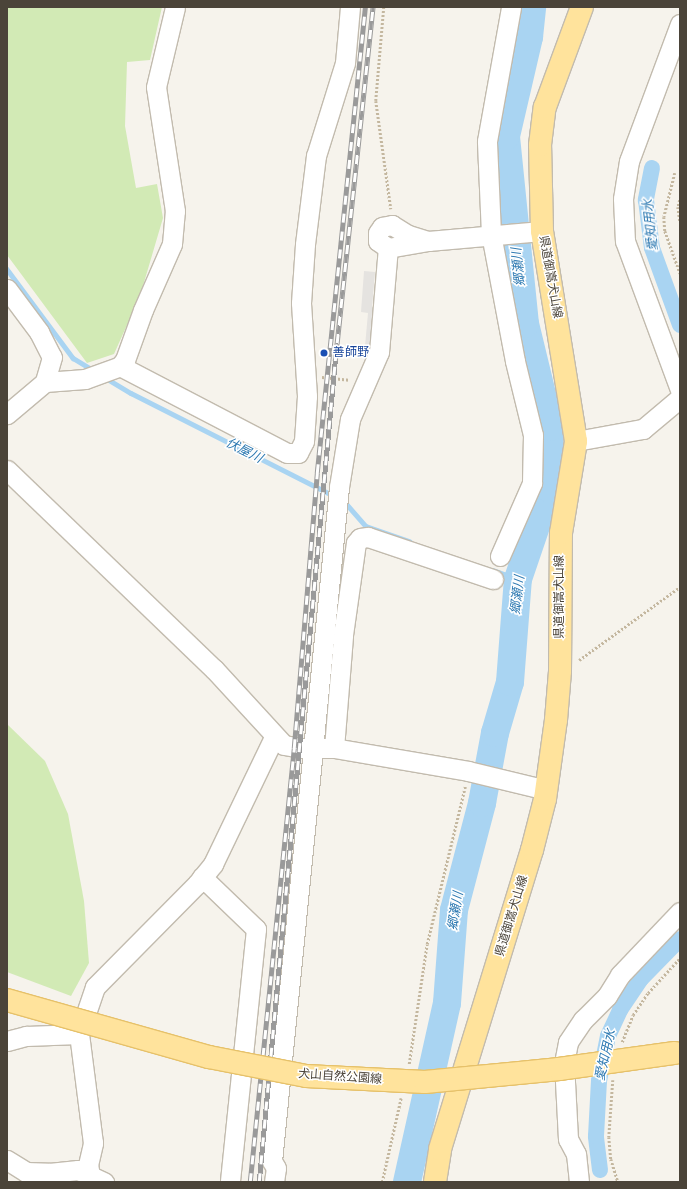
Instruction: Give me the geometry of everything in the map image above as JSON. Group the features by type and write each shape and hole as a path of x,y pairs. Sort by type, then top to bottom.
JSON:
{"main road":[{"name":"県道御嵩犬山線","path":"435,1182 440,1150 516,904 546,790 560,671 561,533 576,441 536,231 540,145 546,107 582,7"},
{"name":"犬山自然公園線","path":"7,1000 209,1057 306,1076 425,1082 559,1069 677,1053"}],"street":[{"path":"45,382 85,380 120,366 125,360 143,310 172,244 175,211 156,87 175,7"},
{"path":"120,366 287,453 298,453 304,440 305,376 301,303 305,244 316,156 345,63 350,7"},
{"path":"500,556 532,483 533,435 515,361 491,234 487,141 512,7"},
{"path":"680,24 629,161 623,199 625,241 680,390"},
{"path":"428,241 408,235 392,225 382,227 378,233 378,241 388,248 428,241 536,231"},
{"path":"274,1182 276,1168 272,1161 314,747 336,509 350,419 379,352 388,248"},
{"path":"7,289 39,332 52,357 45,382 7,414"},
{"path":"576,441 643,429 680,398"},
{"path":"7,470 214,669 274,737 284,745 294,748 334,748 468,771 504,778 546,790"},
{"path":"334,748 343,635 356,543 360,538 368,537 493,579"},
{"path":"92,1180 88,1165 93,1143 79,1034 95,987 202,877 212,864 274,737"},
{"path":"202,877 256,930 230,1182"},
{"path":"578,1182 576,1154 568,1138 564,1063 568,1042 583,1020 607,996 620,974 680,912"},
{"path":"7,1041 26,1036 79,1034"},
{"path":"7,1160 26,1172 49,1173 78,1170 92,1180"}],"path":[{"path":"384,7 376,101 392,225"},
{"path":"675,173 664,217 665,231 680,273"},
{"path":"680,200 678,207 680,222"},
{"path":"305,376 366,382"},
{"path":"560,671 569,668 603,640 680,587"},
{"path":"408,1070 427,944 468,771"},
{"path":"382,1182 403,1092"}],"green space":[{"path":"7,7 162,7 150,60 127,62 125,126 136,188 157,184 163,218 140,296 114,354 87,363 7,255"},
{"path":"7,724 45,761 68,814 84,901 89,963 71,996 7,972"}],"shaded area":[{"path":"364,271 375,272 372,307 378,309 375,348 365,346 368,313 361,312"}],"waterway":[{"name":"郷瀬川","path":"407,1182 447,1003 454,910 482,803 495,733 510,682 518,579 549,488 550,427 525,324 506,136 529,37 532,7"},
{"name":"愛知用水","path":"652,168 646,200 652,248 680,325"},
{"name":"伏屋川","path":"7,269 73,358 93,370"},
{"name":"伏屋川","path":"104,377 131,393 334,496"},
{"name":"伏屋川","path":"344,501 366,526 409,541"},
{"name":"伏屋川","path":"493,570 518,579"},
{"name":"愛知用水","path":"600,1170 596,1136 599,1081 608,1036 620,1010 641,979 680,939"}],"railway":[{"path":"250,1182 294,748 317,473 365,7"},
{"path":"259,1182 335,361 373,7"}],"place":[{"name":"善師野","path":"324,353"}]}
